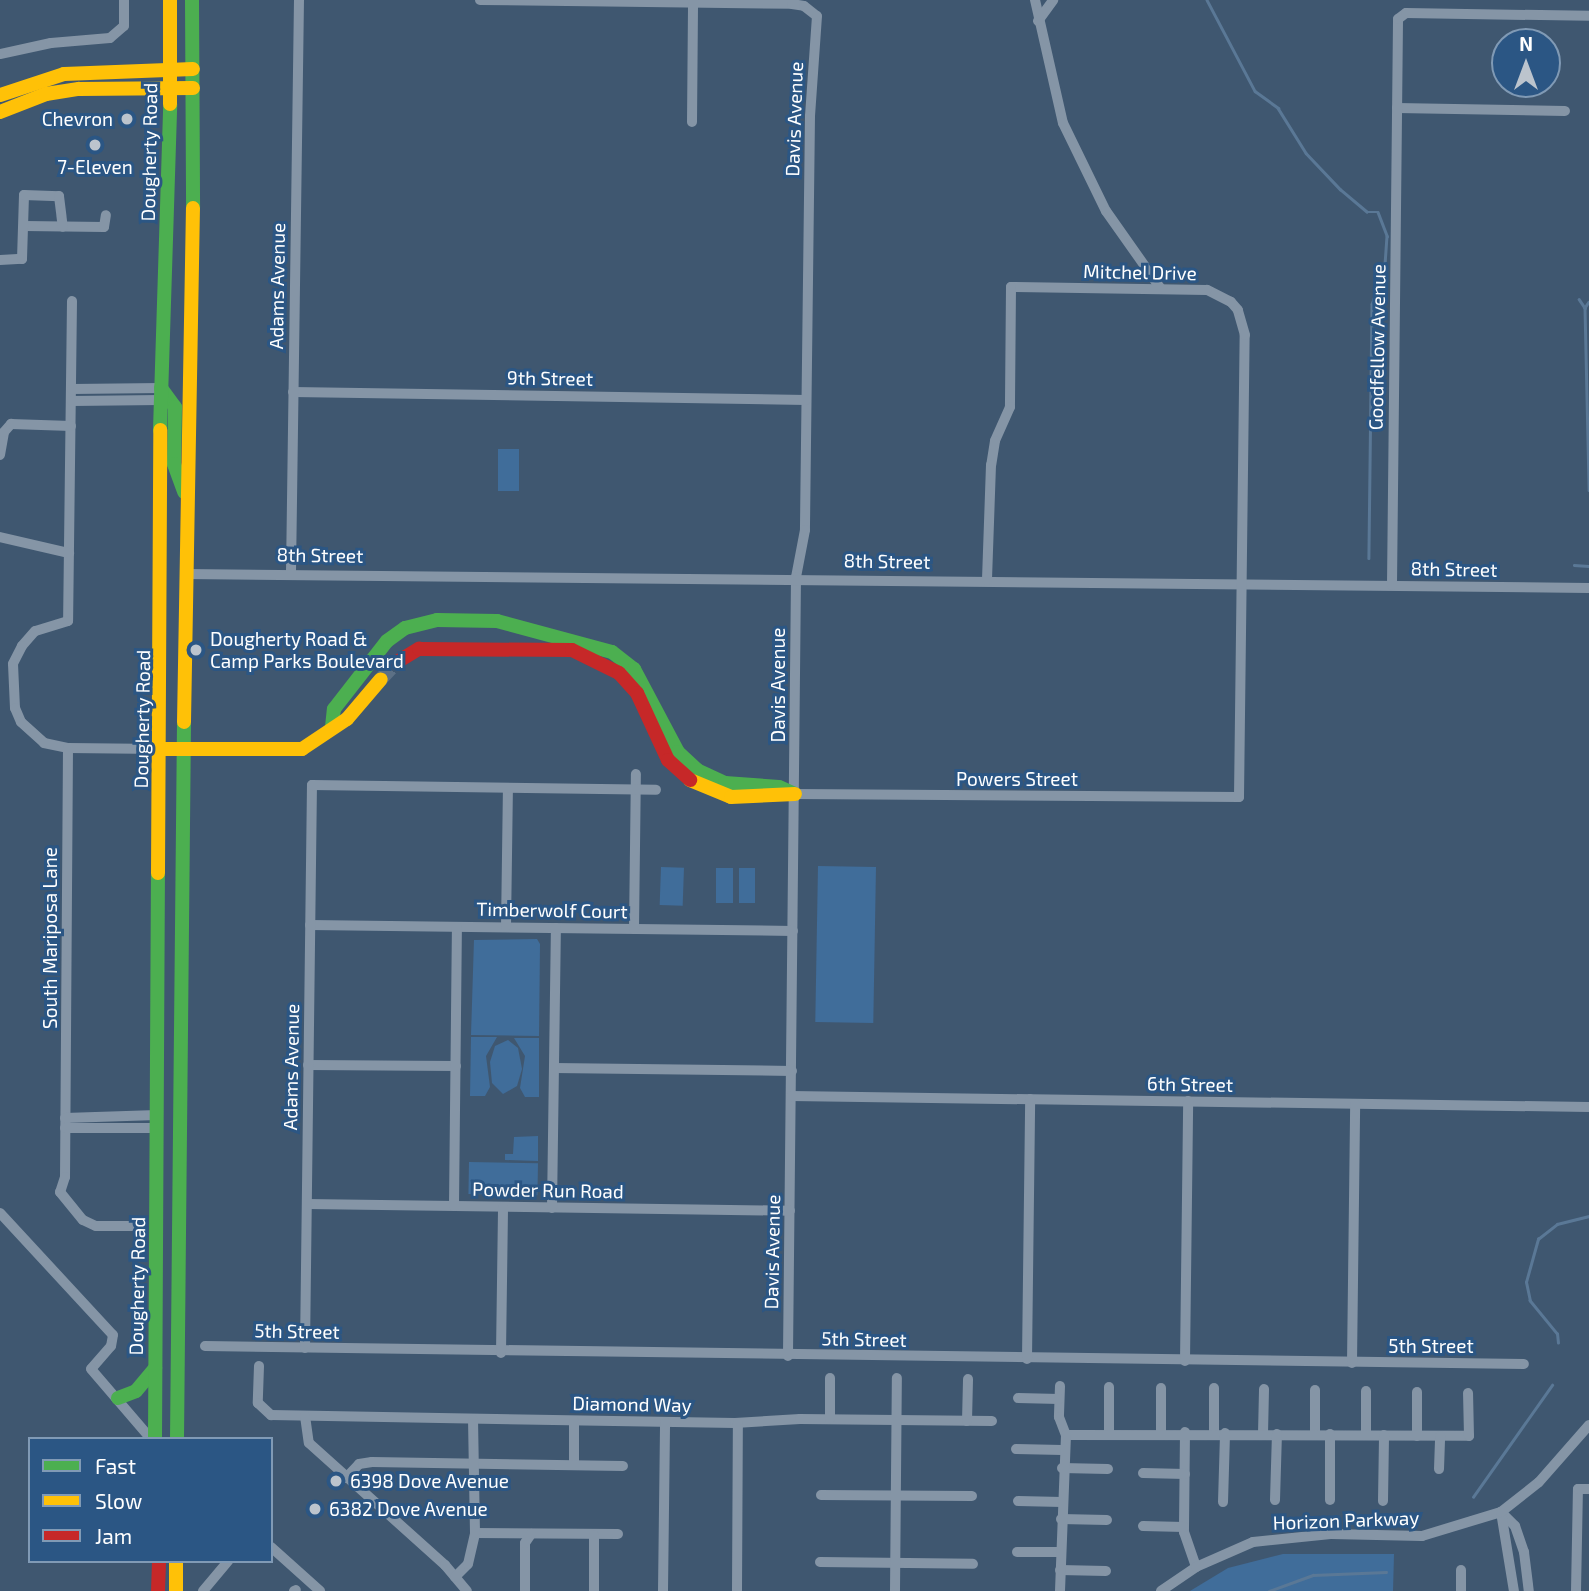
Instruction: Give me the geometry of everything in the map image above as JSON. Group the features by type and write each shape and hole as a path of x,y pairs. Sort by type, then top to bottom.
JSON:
{"main road":[{"name":"Dougherty Road","path":"153,1437 158,1122 161,394 171,88 170,0"},
{"path":"177,1437 192,0"},
{"path":"0,94 64,74 193,69"},
{"path":"0,112 46,94 79,89 193,88"},
{"path":"161,394 174,407 174,464 186,495"},
{"path":"332,727 334,709 387,641 405,628 437,620 497,621 588,642 612,652 634,669 649,690 678,752 697,770 725,783 779,787 795,794"},
{"path":"397,662 419,649 572,650 619,673 637,693 668,760 707,791 731,797 781,798 795,794"},
{"path":"160,749 289,752 302,749 347,719 381,679"},
{"path":"117,1398 136,1391 155,1368"},
{"path":"158,1591 159,1563"},
{"path":"176,1563 176,1591"}],"street":[{"path":"0,54 51,43 110,38 124,26 124,0"},
{"name":"Adams Avenue","path":"291,572 299,0"},
{"path":"480,0 693,4 692,122"},
{"path":"1035,0 1050,81 1077,155 1106,211 1161,289"},
{"path":"1038,21 1053,0"},
{"name":"Davis Avenue","path":"693,4 792,4 804,6 817,16 810,116 805,530 796,578 788,1356"},
{"name":"Goodfellow Avenue","path":"1392,585 1398,19 1406,13 1589,16"},
{"path":"1397,108 1565,111"},
{"path":"0,260 22,259 24,195 59,196 63,227"},
{"path":"24,226 104,227 106,215"},
{"name":"Mitchel Drive","path":"987,580 995,441 1010,407 1011,287 1161,289 1220,294 1241,318 1245,335 1239,797"},
{"path":"72,300 68,621 35,632 22,646 13,664 11,686 15,708 26,728 44,743 68,748 160,749"},
{"name":"9th Street","path":"293,392 806,400"},
{"path":"72,395 161,394"},
{"path":"0,455 4,432 10,424 71,426"},
{"path":"0,537 69,553"},
{"name":"8th Street","path":"185,574 291,572 1589,588"},
{"name":"South Mariposa Lane","path":"68,748 65,1123 60,1192 72,1211 96,1226 132,1226"},
{"path":"635,929 636,774"},
{"name":"Adams Avenue","path":"305,1348 312,785 508,788"},
{"path":"506,927 508,788 656,790"},
{"name":"Powers Street","path":"795,794 1239,797"},
{"name":"Timberwolf Court","path":"310,925 793,931"},
{"path":"454,1206 457,927"},
{"path":"552,1208 556,928"},
{"path":"309,1065 456,1066"},
{"path":"554,1068 792,1071"},
{"name":"6th Street","path":"791,1096 1589,1107"},
{"path":"1027,1359 1030,1099"},
{"path":"1185,1361 1188,1101"},
{"path":"1352,1363 1355,1104"},
{"path":"65,1123 158,1122"},
{"name":"Powder Run Road","path":"307,1205 790,1211"},
{"path":"501,1353 503,1207"},
{"path":"0,1213 113,1335 111,1346 91,1369 151,1437"},
{"name":"5th Street","path":"205,1346 501,1353 1524,1364"},
{"name":"Diamond Way","path":"259,1366 258,1403 271,1415 738,1423 830,1419 992,1421"},
{"path":"830,1378 830,1419"},
{"path":"895,1591 897,1378"},
{"path":"967,1421 968,1379"},
{"path":"1060,1386 1060,1423 1066,1435 1062,1450 1060,1591"},
{"path":"1109,1387 1109,1432"},
{"path":"1161,1388 1161,1432"},
{"path":"1214,1388 1220,1433 1223,1502"},
{"path":"1263,1434 1264,1389"},
{"path":"1315,1390 1315,1434"},
{"path":"1366,1391 1366,1435"},
{"path":"1417,1392 1417,1436"},
{"path":"1066,1435 1161,1432 1469,1436 1468,1393"},
{"path":"1018,1398 1059,1399"},
{"path":"305,1416 309,1443 467,1591"},
{"path":"455,1577 468,1564 475,1533 474,1420"},
{"path":"574,1421 574,1465"},
{"path":"663,1591 665,1422"},
{"path":"737,1591 738,1423"},
{"name":"Horizon Parkway","path":"1161,1591 1196,1567 1253,1542 1289,1536 1422,1536 1501,1513 1539,1482 1589,1425"},
{"path":"1185,1433 1184,1527 1196,1567"},
{"path":"1275,1500 1276,1434"},
{"path":"1330,1434 1330,1500"},
{"path":"1383,1501 1384,1435"},
{"path":"1439,1469 1440,1436"},
{"path":"1016,1449 1062,1450"},
{"path":"346,1478 359,1464 372,1462 623,1466"},
{"path":"1062,1468 1108,1469"},
{"path":"1143,1474 1185,1474"},
{"path":"1576,1591 1584,1489"},
{"path":"821,1495 972,1496"},
{"path":"1017,1501 1062,1502"},
{"path":"1501,1513 1514,1591"},
{"path":"1501,1513 1515,1526 1520,1539 1529,1591"},
{"path":"1061,1519 1107,1520"},
{"path":"1143,1526 1184,1527"},
{"path":"475,1533 618,1534"},
{"path":"525,1591 525,1544 531,1534"},
{"path":"594,1535 594,1591"},
{"path":"273,1549 320,1591"},
{"path":"1017,1552 1061,1552"},
{"path":"820,1562 973,1564"},
{"path":"203,1591 226,1563"},
{"path":"1060,1570 1106,1571"},
{"path":"1461,1570 1461,1591"}],"shaded area":[{"path":"498,449 519,449 519,491 498,491"},
{"path":"818,866 876,867 873,1023 815,1022"},
{"path":"661,867 684,868 683,906 660,905"},
{"path":"716,868 733,868 733,903 716,903"},
{"path":"739,868 755,868 755,903 739,903"},
{"path":"537,939 540,944 539,1036 471,1035 474,940"},
{"path":"471,1037 497,1037 486,1056 490,1087 485,1096 470,1096"},
{"path":"514,1038 539,1038 539,1097 525,1097 520,1088 525,1056"},
{"path":"508,1040 518,1048 522,1069 517,1086 503,1094 492,1083 490,1062 495,1046"},
{"path":"538,1136 538,1161 505,1160 505,1154 513,1154 514,1137"},
{"path":"469,1162 538,1163 537,1195 468,1194"},
{"path":"1283,1554 1394,1554 1393,1591 1190,1591 1228,1568"}],"waterway":[{"path":"1207,0 1255,91 1278,108 1306,153 1340,189 1367,212 1378,212 1387,236 1385,267 1372,304 1369,558"},
{"path":"1579,299 1585,308"},
{"path":"1589,302 1585,308 1589,490"},
{"path":"1574,565 1589,566"},
{"path":"1558,1343 1557,1334 1530,1301 1526,1282 1538,1239 1557,1224 1589,1216"},
{"path":"1473,1497 1552,1385"},
{"path":"1269,1591 1313,1575 1386,1572"}],"tunnel":[{"path":"381,679 397,662"}],"traffic: fast":[{"path":"192,0 193,208"},
{"path":"160,430 170,104"},
{"path":"161,388 175,407 174,464 184,492"},
{"path":"332,727 334,709 387,641 405,628 437,620 497,621 612,652 634,669 678,752 697,770 725,783 779,787 795,794"},
{"path":"177,1437 184,722"},
{"path":"155,1437 158,873"},
{"path":"118,1398 136,1391 155,1368"}],"traffic: slow":[{"path":"170,0 170,104"},
{"path":"0,95 64,74 193,69"},
{"path":"0,112 46,94 79,89 193,88"},
{"path":"184,722 193,208"},
{"path":"158,873 160,430"},
{"path":"160,749 302,749 347,719 381,679"},
{"path":"690,780 731,797 795,794"},
{"path":"176,1563 176,1591"}],"traffic: jam":[{"path":"397,662 419,649 572,650 619,673 637,693 668,760 690,780"},
{"path":"158,1591 159,1563"}],"place":[{"name":"Chevron","path":"127,119"},
{"name":"7-Eleven","path":"95,145"},
{"name":"Dougherty Road & Camp Parks Boulevard","path":"196,650"},
{"name":"6398 Dove Avenue","path":"336,1481"},
{"name":"6382 Dove Avenue","path":"315,1509"}]}
